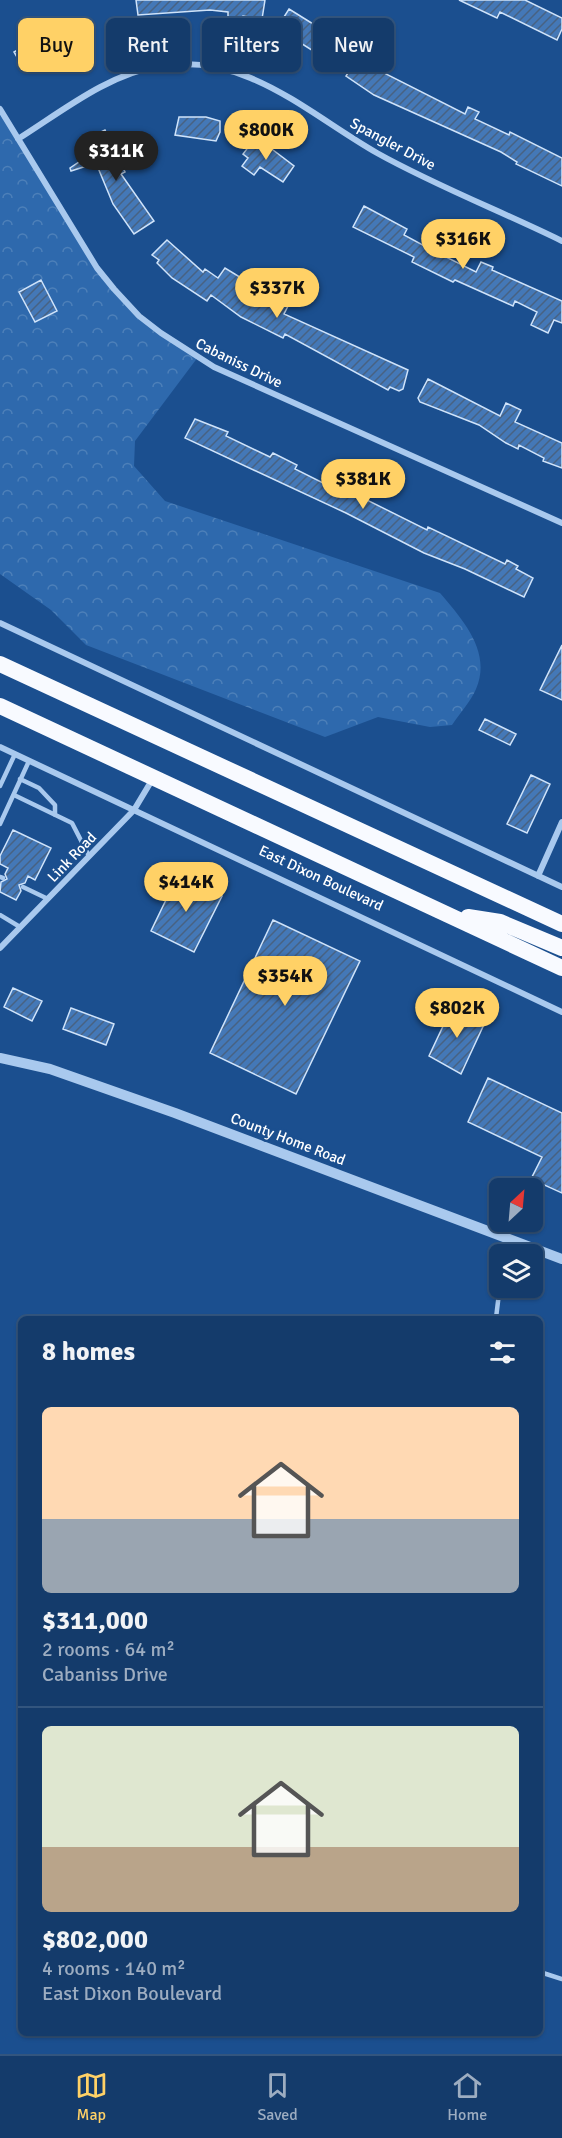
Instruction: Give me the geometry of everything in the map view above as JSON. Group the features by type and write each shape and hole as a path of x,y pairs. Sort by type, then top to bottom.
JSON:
{"highway":[{"path":"0,664 562,924"},
{"name":"East Dixon Boulevard","path":"0,706 562,968"},
{"path":"452,915 500,922 562,948"}],"street":[{"name":"Spangler Drive","path":"18,139 121,78 156,66 176,63 227,68 261,80 378,153 562,241"},
{"name":"Cabaniss Drive","path":"0,109 98,268 139,316 161,333 213,367 562,523"},
{"path":"0,623 562,887"},
{"name":"East Dixon Boulevard","path":"0,747 562,1012"},
{"name":"Link Road","path":"0,948 134,810 154,777"},
{"path":"538,876 562,822"},
{"name":"County Home Road","path":"0,1058 50,1069 175,1113 562,1259"}],"lane":[{"path":"0,786 15,754"},
{"path":"0,824 29,761"},
{"path":"20,779 39,788 55,805 56,814"},
{"path":"14,795 72,822 89,856"},
{"path":"23,887 48,899"},
{"path":"0,915 20,927"},
{"path":"496,1316 498,1298"},
{"path":"543,1973 562,1979"}],"green space":[{"path":"0,109 97,268 139,316 198,357 135,441 134,466 165,501 440,593 458,614 473,637 480,662 480,675 476,689 452,725 430,727 378,717 325,737 86,645 51,610 0,574"}],"building":[{"path":"136,0 265,0 262,18 243,16 243,18 232,18 228,17 228,12 210,10 138,15"},
{"path":"459,0 525,0 562,18 562,29 557,40 500,12 497,18"},
{"path":"289,9 313,24 313,51 301,43 301,18 283,18"},
{"path":"346,72 382,72 465,114 468,107 479,112 475,119 509,135 510,132 562,158 562,186 516,164 517,162 501,152 374,95 346,76"},
{"path":"179,117 206,117 220,121 220,132 216,141 175,135"},
{"path":"105,130 125,172 121,174 154,221 134,234 113,204 96,163 71,171 70,168 92,153 86,139"},
{"path":"256,137 294,166 283,182 260,167 254,175 242,166 248,158 243,154"},
{"path":"364,206 407,229 404,235 430,249 434,241 450,250 446,257 476,272 481,262 493,267 492,270 562,301 562,323 554,320 548,333 531,325 537,312 515,301 513,306 455,280 453,282 412,262 414,257 353,227"},
{"path":"167,240 203,272 205,269 218,278 225,268 243,279 236,289 273,308 277,301 288,306 284,314 408,370 403,389 399,391 390,387 388,390 285,334 283,338 241,317 211,295 207,301 172,278 157,263 159,260 152,255"},
{"path":"41,280 57,311 35,322 19,292"},
{"path":"428,379 500,416 506,403 521,410 515,422 562,443 562,468 543,461 544,458 519,445 518,449 506,443 479,425 420,402 418,398"},
{"path":"195,419 228,432 226,436 270,457 273,453 297,465 295,469 329,486 331,482 427,530 428,527 505,564 507,560 518,566 516,569 533,578 524,597 465,569 424,553 346,513 185,438"},
{"path":"562,645 562,700 540,690"},
{"path":"485,719 516,734 510,745 479,730"},
{"path":"531,775 550,784 527,833 507,824"},
{"path":"13,830 51,848 35,880 28,876 25,883 19,885 21,891 16,900 0,892 1,882 7,879 5,874 8,868 0,864 0,856"},
{"path":"178,875 222,896 194,952 151,931"},
{"path":"273,920 360,961 296,1094 210,1053"},
{"path":"13,988 42,1001 32,1021 4,1007"},
{"path":"453,1005 486,1020 461,1074 429,1056"},
{"path":"71,1008 114,1024 106,1045 63,1029"},
{"path":"488,1078 562,1113 562,1193 543,1184 543,1178 532,1178 542,1157 468,1122"}]}
